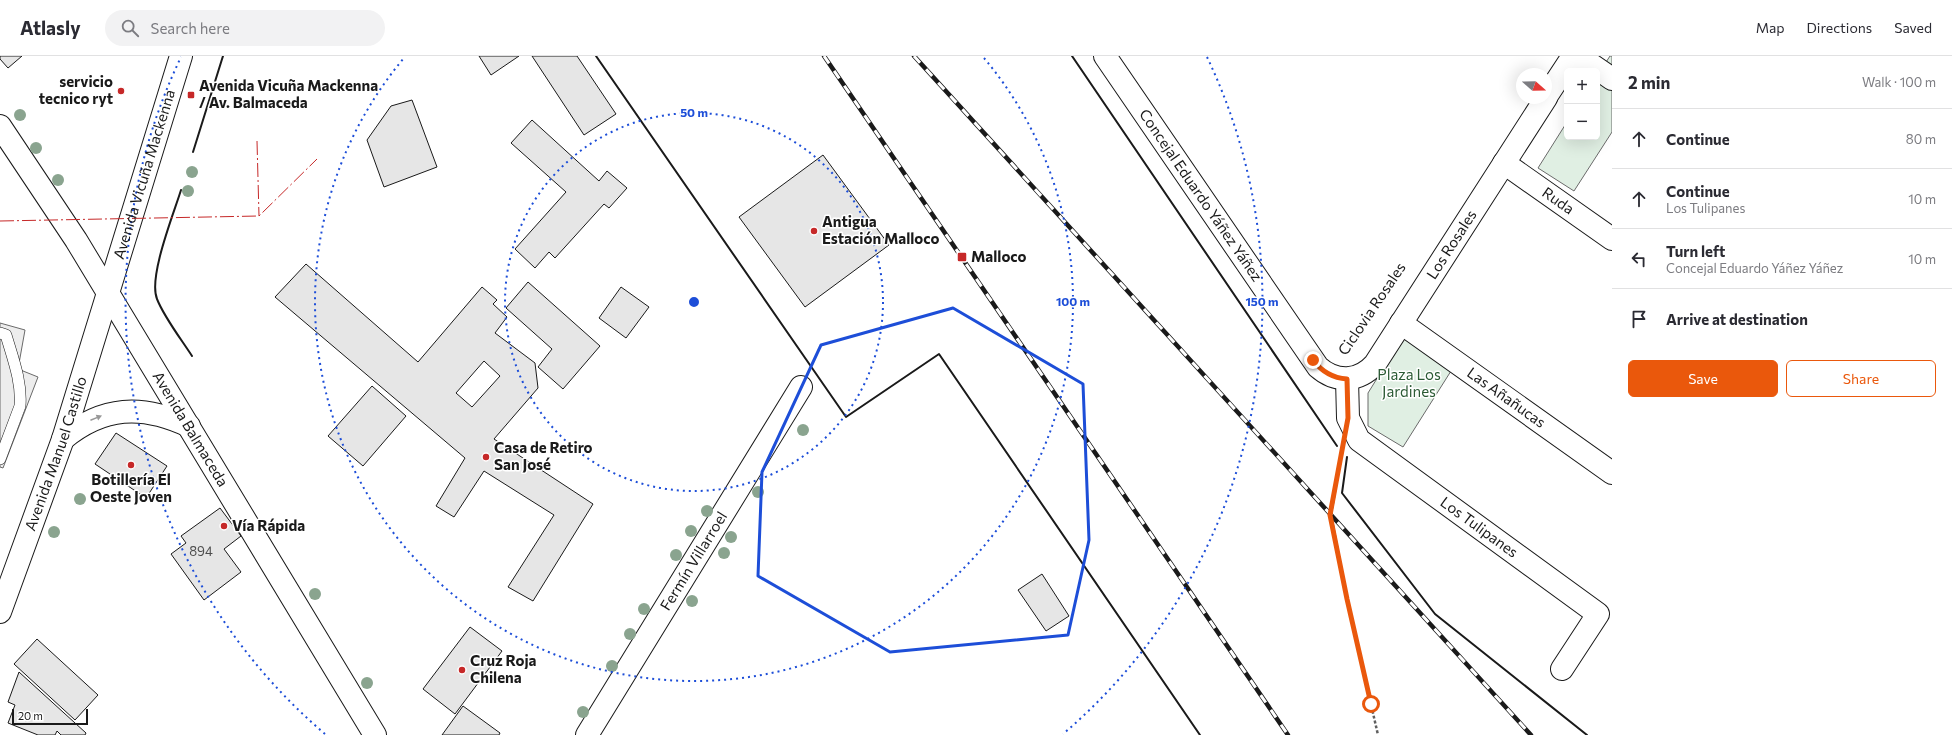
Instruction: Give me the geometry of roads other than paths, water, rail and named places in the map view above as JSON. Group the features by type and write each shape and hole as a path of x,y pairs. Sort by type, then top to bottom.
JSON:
{"street":[{"name":"Avenida Vicuña Mackenna","path":"109,293 180,56"},
{"name":"Concejal Eduardo Yáñez Yáñez","path":"1105,56 1318,367 1332,376 1347,379"},
{"name":"Los Rosales","path":"1552,89 1573,56"},
{"path":"1579,56 1612,79"},
{"name":"Los Rosales","path":"1347,379 1370,370 1380,356 1542,104"},
{"name":"Avenida Balmaceda","path":"0,126 41,186 109,293 375,735"},
{"name":"Ruda","path":"1504,163 1612,239"},
{"name":"Avenida Manuel Castillo","path":"0,612 63,439 109,293"},
{"name":"Las Añañucas","path":"1401,323 1612,473"},
{"name":"Los Tulipanes","path":"1347,379 1348,418 1359,440 1598,614 1562,669"},
{"name":"Fermín Villarroel","path":"587,735 801,387"},
{"path":"63,439 88,421 118,412 136,411 155,413 172,418 189,426"}],"lane":[{"path":"0,333 6,335 20,384 21,397 20,406 0,459"}],"railway":[{"path":"824,56 1288,735"},
{"path":"914,56 1531,735"}],"place":[{"name":"servicio tecnico ryt","path":"121,91"},
{"name":"Avenida Vicuña Mackenna / Av. Balmaceda","path":"191,95"},
{"name":"Antigua Estación Malloco","path":"814,231"},
{"name":"Malloco","path":"962,257"},
{"name":"Casa de Retiro San José","path":"486,457"},
{"name":"Botillería El Oeste Joven","path":"131,465"},
{"name":"Vía Rápida","path":"224,526"},
{"name":"Cruz Roja Chilena","path":"462,670"}],"park label":[{"name":"Plaza Los Jardines","path":"1409,384"}]}
